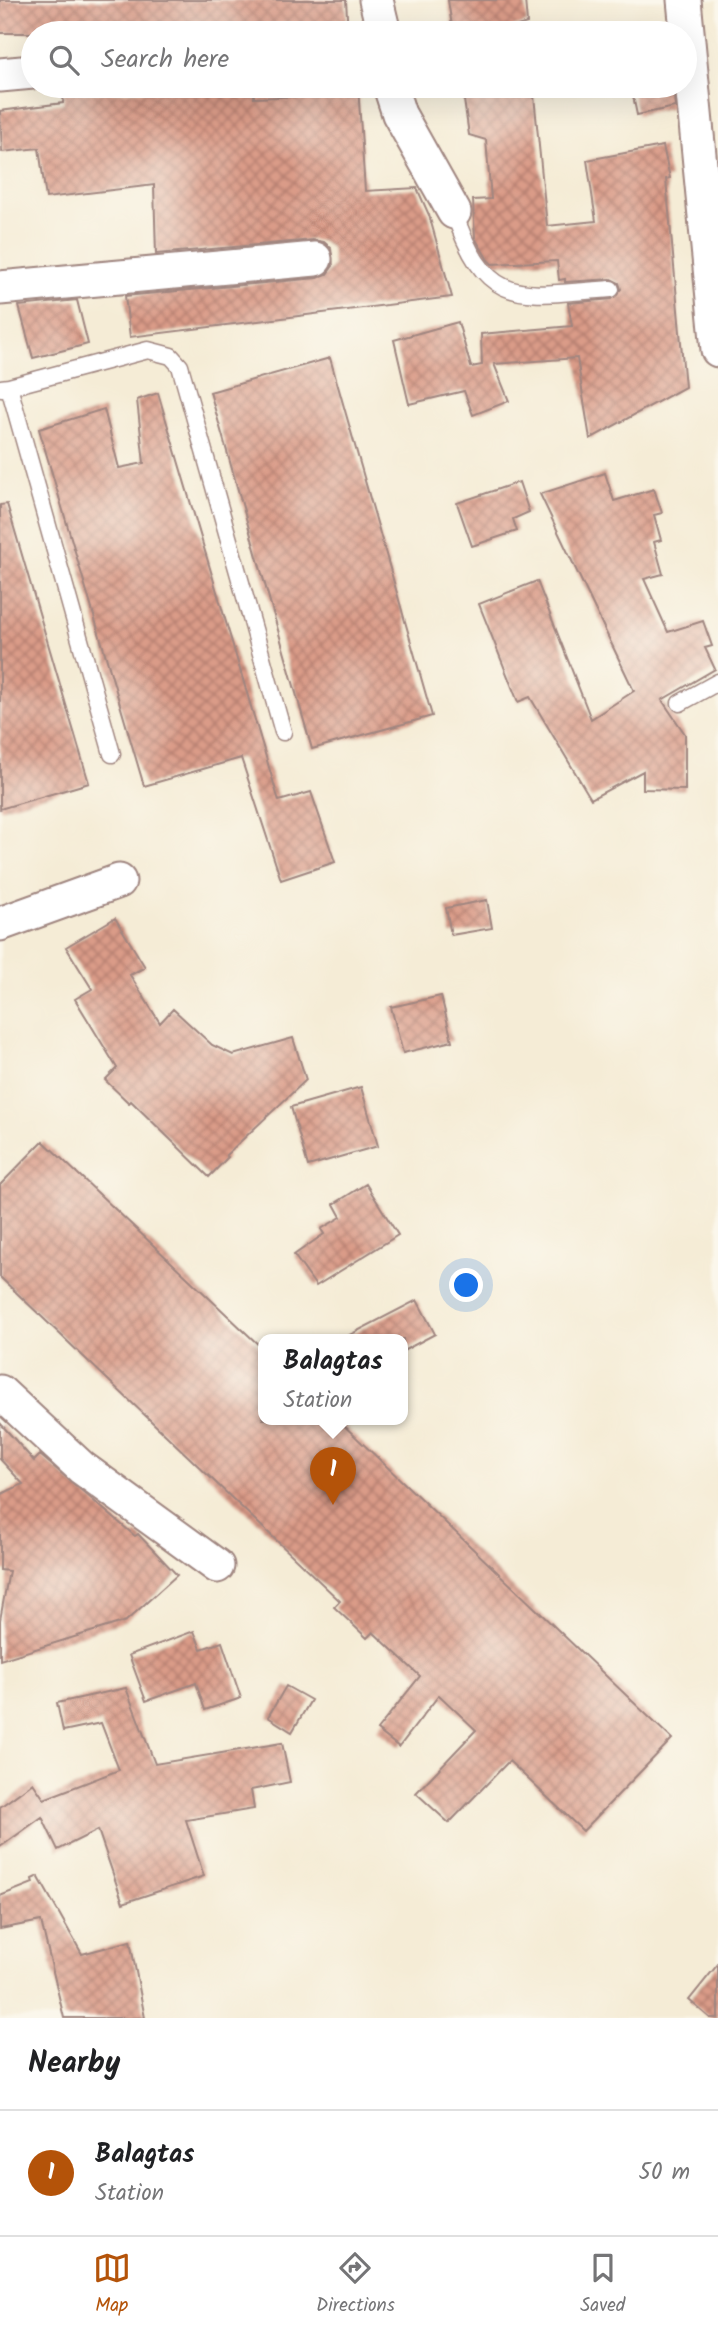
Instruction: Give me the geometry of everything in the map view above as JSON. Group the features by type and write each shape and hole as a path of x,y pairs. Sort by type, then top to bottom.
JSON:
{"street":[{"path":"376,0 381,21"},
{"path":"684,0 686,21"},
{"path":"0,75 21,73"},
{"path":"394,98 399,114 454,212"},
{"path":"694,98 718,350"},
{"path":"0,288 315,259"},
{"path":"0,925 119,881"},
{"path":"0,1392 82,1468 217,1566"}],"lane":[{"path":"454,212 465,245 479,269 496,282 523,295 611,289"},
{"path":"112,754 5,388 148,350 171,356 180,366 283,732"},
{"path":"680,703 718,682"}],"building":[{"path":"0,0 346,0 347,21 21,21 21,33 0,33"},
{"path":"448,0 525,0 527,21 451,21"},
{"path":"63,98 359,98 365,191 417,188 429,215 452,297 130,337 125,296 317,278 327,274 333,266 331,248 324,242 313,240 156,254 154,185 46,198 39,148 2,152 0,111 63,103"},
{"path":"464,98 534,98 547,226 596,221 587,160 663,146 670,178 666,179 685,387 590,439 577,358 494,364 509,401 473,415 464,391 409,404 394,340 458,322 471,367 482,365 481,334 572,326 568,303 612,299 621,289 619,283 611,279 565,282 565,279 559,280 557,261 492,264 488,260 475,238 473,200 491,199 486,140 469,135"},
{"path":"633,98 674,98 675,107 637,115"},
{"path":"77,300 88,344 33,358 19,306"},
{"path":"330,358 432,716 312,749 210,392"},
{"path":"158,393 279,801 311,792 335,862 281,880 241,758 144,786 39,429 104,409 119,468 144,463 137,400"},
{"path":"605,473 614,501 654,489 662,513 654,515 661,540 654,542 663,574 644,579 668,632 703,621 712,646 705,648 715,669 662,700 685,734 685,790 643,789 643,771 591,799 530,697 518,702 479,604 537,581 591,719 634,691 540,494"},
{"path":"519,482 529,512 513,519 517,531 472,546 457,503"},
{"path":"7,504 89,783 0,809 0,505"},
{"path":"487,900 492,928 451,935 446,908"},
{"path":"115,918 145,967 130,975 160,1023 173,1009 212,1045 233,1055 293,1038 306,1080 226,1155 228,1157 209,1177 131,1101 129,1103 105,1080 117,1068 75,999 92,989 66,947"},
{"path":"441,996 452,1041 403,1053 391,1007"},
{"path":"361,1087 378,1146 308,1166 291,1107"},
{"path":"43,1141 258,1344 258,1425 343,1425 672,1739 583,1831 509,1761 449,1823 416,1793 476,1730 439,1695 399,1747 377,1730 420,1676 373,1632 367,1638 334,1607 340,1601 0,1277 0,1185"},
{"path":"366,1184 398,1235 316,1286 294,1255 324,1234 321,1229 341,1217 334,1204"},
{"path":"417,1300 435,1334 408,1348 408,1334 352,1334"},
{"path":"0,1423 34,1461 40,1455 135,1536 138,1534 177,1575 126,1621 0,1660 0,1620 9,1571 0,1570 0,1495 23,1484 0,1459"},
{"path":"194,1631 201,1649 222,1642 241,1698 205,1710 196,1683 146,1701 129,1655"},
{"path":"286,1686 311,1700 292,1732 268,1717"},
{"path":"126,1688 155,1764 282,1743 290,1782 251,1790 254,1809 186,1820 204,1876 123,1903 98,1830 58,1850 42,1817 0,1847 0,1807 33,1783 44,1799 119,1770 101,1723 63,1731 57,1703"},
{"path":"38,1876 82,1954 130,1941 145,2018 64,2018 41,1921 0,1929 0,1896 33,1883 32,1879"},
{"path":"718,1964 718,2018 710,2018 689,2000"}],"place":[{"name":"Balagtas","path":"333,1505"}]}
